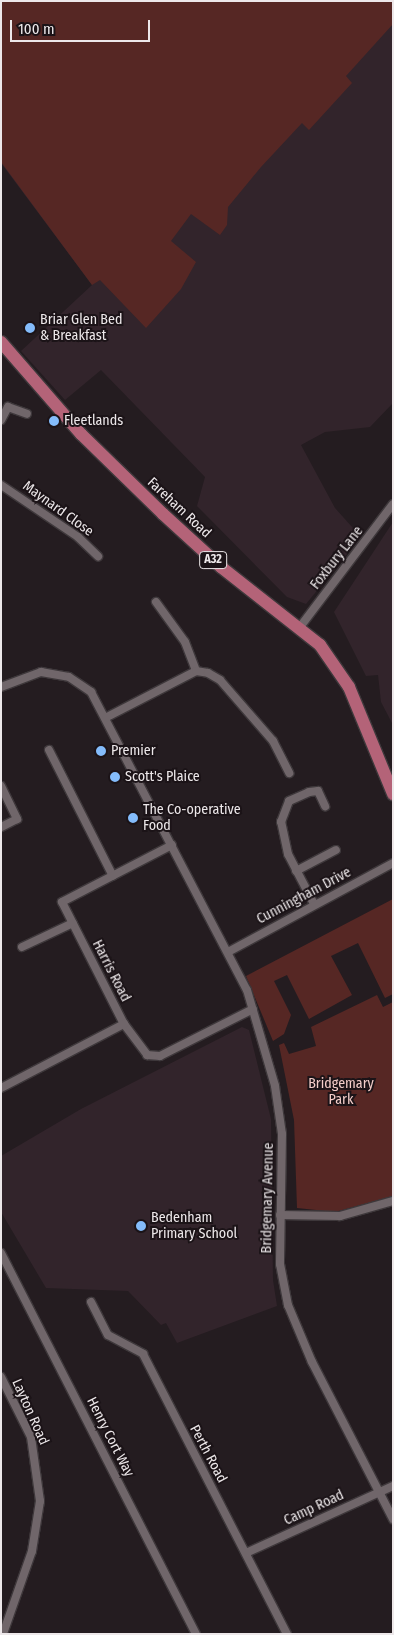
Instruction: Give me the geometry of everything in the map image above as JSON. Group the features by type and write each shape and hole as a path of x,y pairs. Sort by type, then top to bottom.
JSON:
{"main road":[{"name":"Fareham Road","path":"1,342 81,434 162,514 221,567 300,627 320,645 349,687 393,794"}],"street":[{"path":"1,420 8,407 27,414"},
{"name":"Maynard Close","path":"1,485 78,537 98,556"},
{"name":"Foxbury Lane","path":"300,627 393,504"},
{"path":"156,602 185,642 196,670 220,680 273,741 289,773"},
{"path":"107,717 196,670"},
{"name":"Bridgemary Avenue","path":"1,687 25,675 58,673 91,692 107,717 228,952 253,1010 275,1086 282,1134 280,1214 282,1280 294,1324 393,1520"},
{"path":"49,750 113,876"},
{"path":"1,786 17,819 1,827"},
{"path":"314,904 296,871 283,836 284,806 295,797 318,791 325,806"},
{"name":"Harris Road","path":"172,845 62,902 138,1048 160,1056 253,1010"},
{"path":"296,871 336,850"},
{"name":"Cunningham Drive","path":"228,952 393,863"},
{"path":"22,947 73,923"},
{"path":"1,1088 124,1024"},
{"path":"280,1214 340,1216 393,1201"},
{"name":"Henry Cort Way","path":"1,1253 196,1634"},
{"name":"Perth Road","path":"91,1302 108,1335 143,1354 287,1634"},
{"name":"Layton Road","path":"1,1377 31,1437 40,1501 32,1551 2,1630"},
{"name":"Camp Road","path":"246,1553 393,1486"},
{"path":"2,1630 13,1634"}],"shaded area":[{"path":"1,1 393,1 393,403 370,427 325,432 301,445 335,508 361,537 306,604 287,597 197,506 205,477 101,370 65,400 21,351 92,285 1,163"},
{"path":"393,522 393,725 381,702 378,675 366,676 334,612"},
{"name":"Bedenham Primary School","path":"242,1027 249,1030 271,1119 273,1280 277,1306 177,1343 166,1323 161,1325 128,1291 46,1288 1,1212 1,1156 81,1109"}],"green space":[{"path":"1,1 393,1 393,24 346,76 352,83 309,130 302,123 261,167 228,207 227,225 220,235 191,214 171,241 196,262 181,289 146,328 100,280 92,285 1,162"},
{"path":"393,899 393,994 385,998 358,943 331,956 352,995 309,1019 287,975 274,981 291,1015 284,1034 273,1041 246,976"},
{"name":"Bridgemary Park","path":"377,995 383,1007 393,1002 393,1196 335,1212 297,1208 294,1120 279,1045 284,1043 289,1054 316,1046 311,1027"}],"place":[{"name":"Briar Glen Bed & Breakfast","path":"30,328"},
{"name":"Fleetlands","path":"54,421"},
{"name":"Premier","path":"101,751"},
{"name":"Scott's Plaice","path":"115,777"},
{"name":"The Co-operative Food","path":"133,818"},
{"name":"Bedenham Primary School","path":"141,1226"}]}
